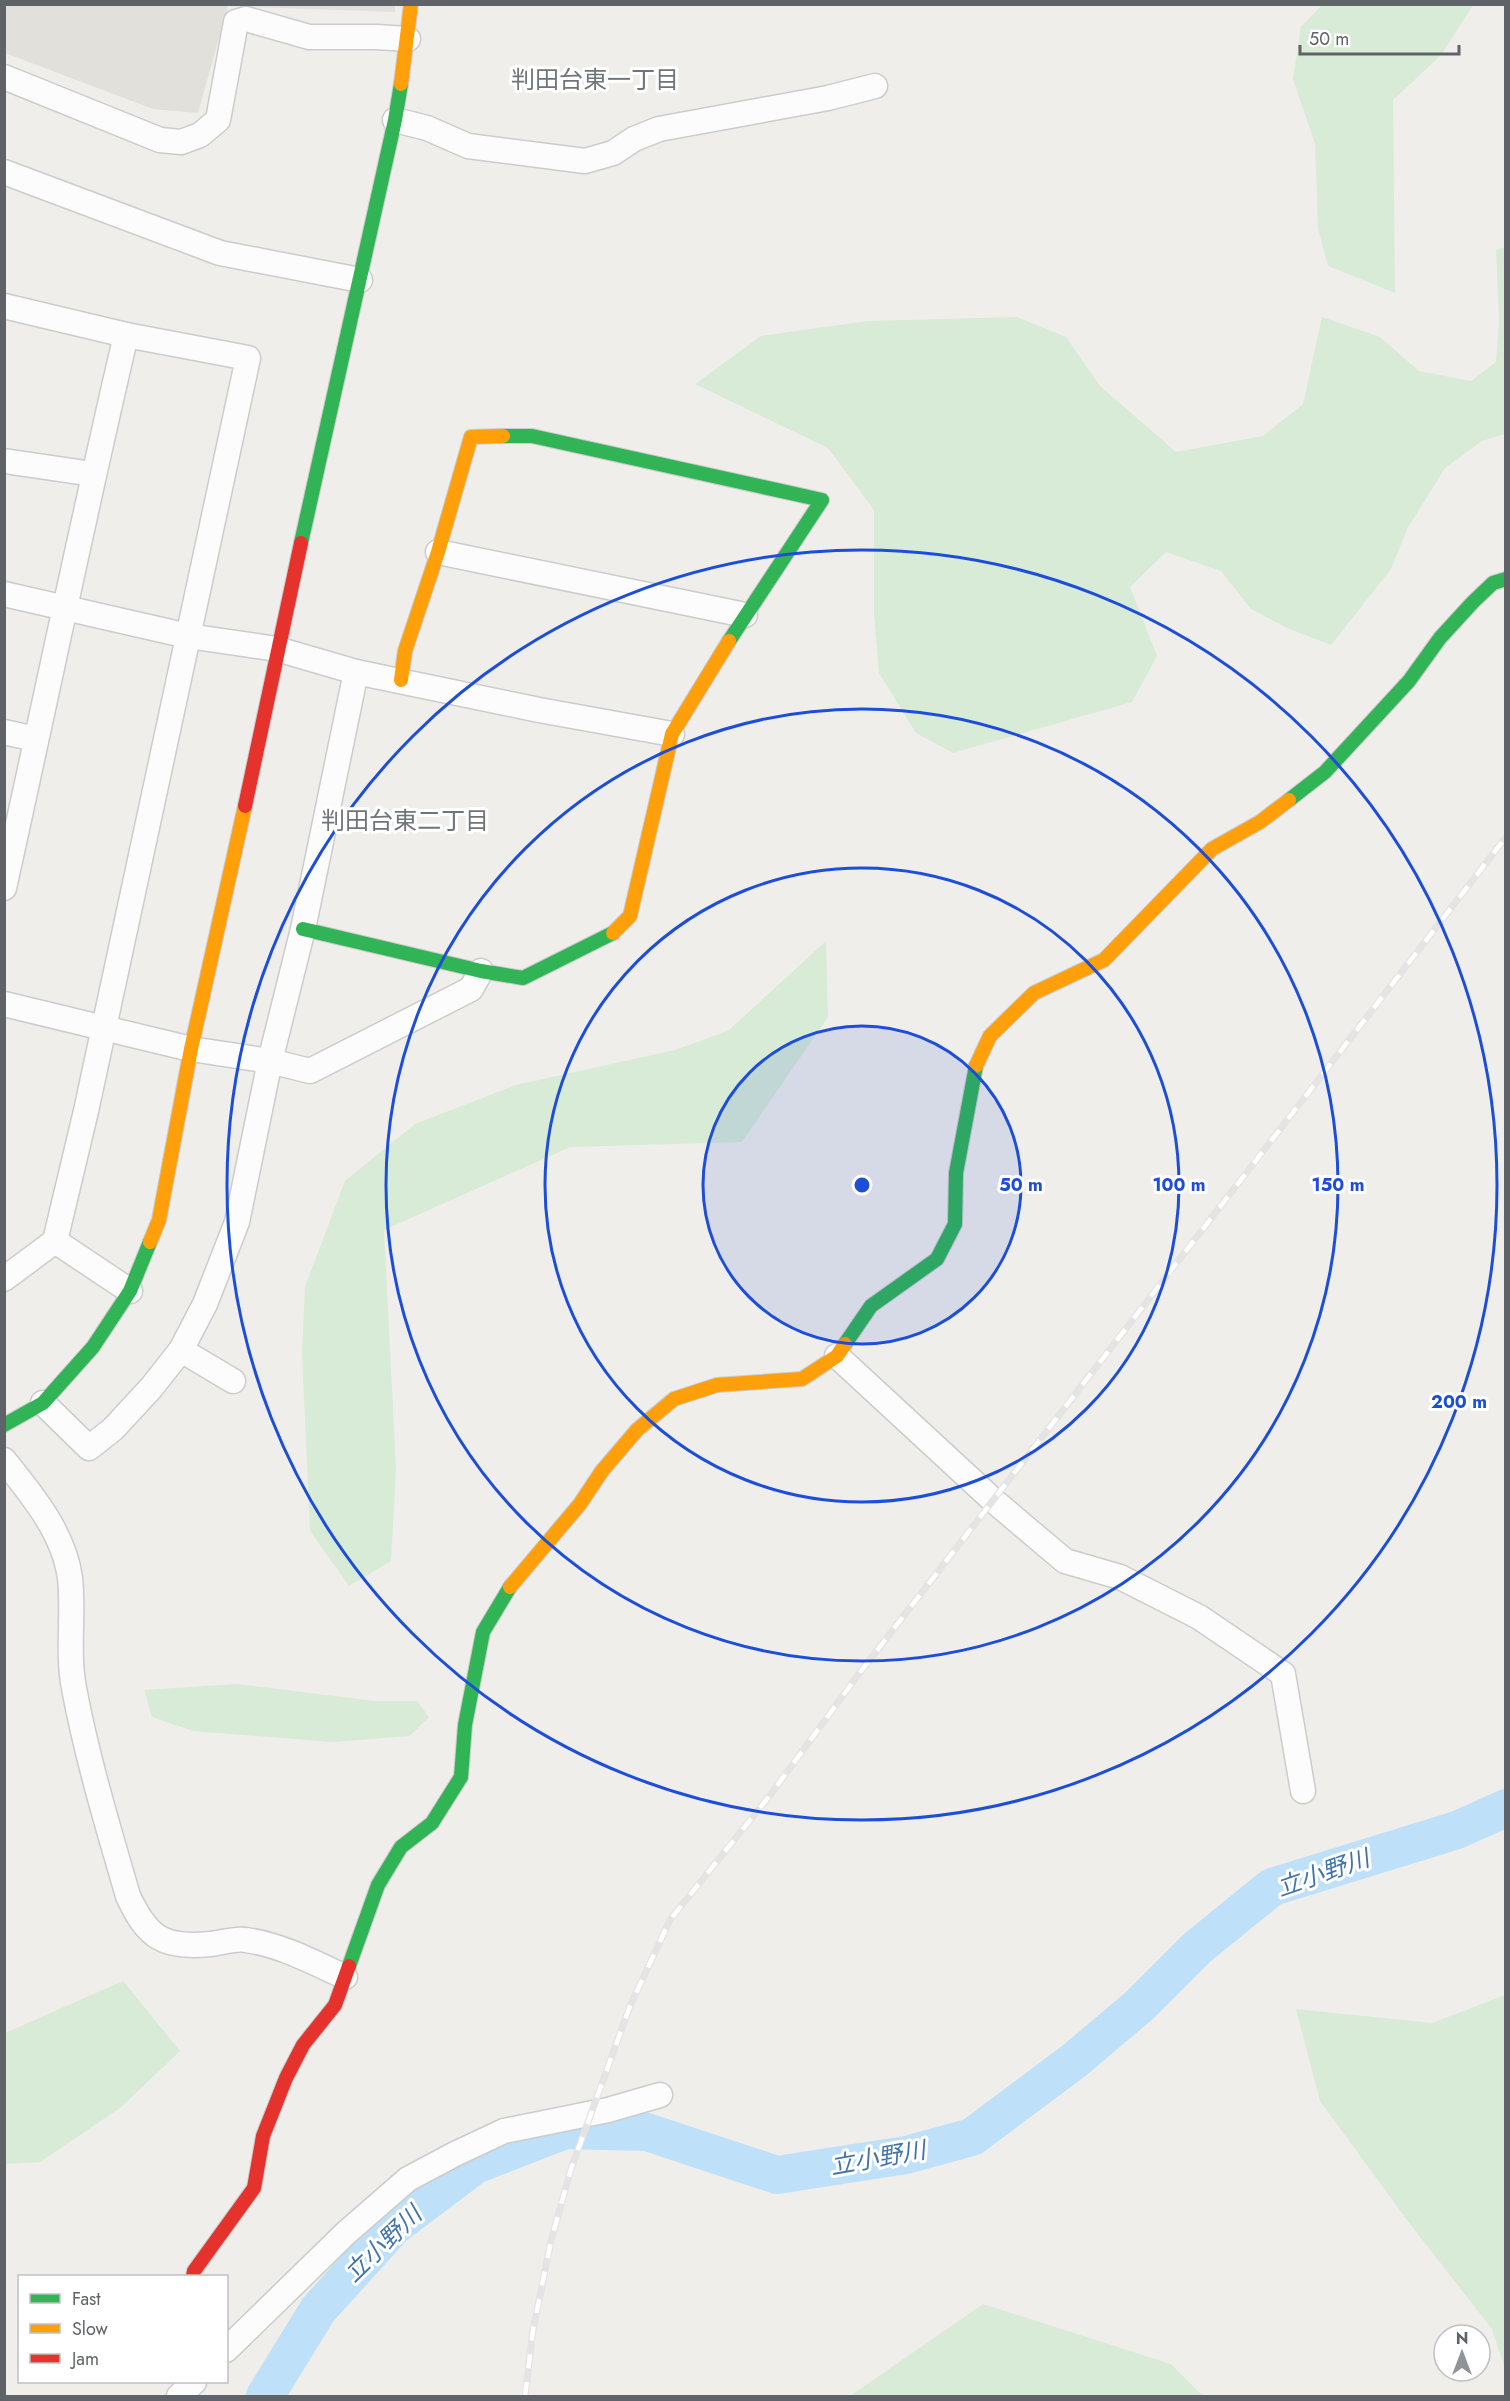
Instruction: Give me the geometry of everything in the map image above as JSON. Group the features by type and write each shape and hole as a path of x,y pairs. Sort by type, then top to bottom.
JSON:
{"street":[{"path":"4,1425 43,1403 93,1347 130,1291 159,1220 191,1049 395,120 408,39 411,4"},
{"path":"4,77 160,140 181,142 200,135 218,120 236,22 246,19 309,38 408,39"},
{"path":"395,120 427,128 468,146 585,161 613,153 634,139 659,129 828,98 875,86"},
{"path":"4,172 220,253 360,280"},
{"path":"4,306 126,335 248,358 104,1027 55,1241 4,1279"},
{"path":"6,875 35,738 66,609 93,474 126,335"},
{"path":"303,929 482,971 523,978 617,932 630,916 672,734 745,615 822,500 532,436 471,437 438,552 405,651 401,680"},
{"path":"4,461 93,474"},
{"path":"438,552 745,615"},
{"path":"193,2275 254,2188 264,2136 286,2078 303,2045 335,2005 378,1885 401,1847 432,1823 461,1777 473,1675 483,1632 505,1592 580,1504 602,1471 637,1430 674,1399 717,1385 802,1379 837,1356 871,1306 937,1259 955,1224 958,1162 977,1063 990,1036 1034,993 1104,960 1212,849 1260,822 1325,772 1409,681 1440,638 1473,602 1493,583 1506,579"},
{"path":"4,594 188,636 277,649 356,672 539,710 672,734"},
{"path":"43,1403 89,1448 113,1429 136,1405 181,1350 205,1304 237,1222 270,1061 303,929 356,672"},
{"path":"4,732 35,738"},
{"path":"4,1004 191,1049 270,1061 310,1071 471,989 482,971"},
{"path":"55,1241 130,1291"},
{"path":"181,1350 233,1382"},
{"path":"837,1356 994,1501 1065,1561 1120,1577 1199,1617 1283,1674 1303,1791"},
{"path":"4,1460 38,1503 57,1536 70,1577 72,1682 82,1735 128,1896 139,1920 156,1937 183,1945 244,1940 293,1953 345,1977"},
{"path":"228,2348 346,2233 408,2179 504,2132 608,2110 660,2095"},
{"path":"178,2397 193,2383"}],"shaded area":[{"path":"4,5 395,5 395,12 228,6 198,113 153,109 5,53"}],"green space":[{"path":"1323,4 1473,5 1441,55 1393,100 1395,293 1328,266 1318,228 1315,144 1293,79 1301,27"},
{"path":"1505,247 1505,434 1482,441 1445,468 1407,529 1391,569 1331,645 1287,628 1251,609 1221,571 1166,552 1130,587 1157,656 1132,702 953,753 916,733 879,673 874,614 874,510 828,448 695,384 761,336 867,321 1017,317 1066,337 1100,386 1176,452 1263,436 1303,404 1322,317 1380,337 1419,371 1471,381 1496,362 1499,322 1496,250"},
{"path":"826,941 828,1017 742,1142 570,1147 384,1230 396,1469 391,1561 349,1586 310,1531 302,1354 305,1287 345,1181 415,1124 516,1085 675,1050 728,1031"},
{"path":"237,1684 375,1701 417,1701 429,1717 410,1736 332,1742 193,1731 152,1717 144,1690"},
{"path":"123,1981 180,2051 120,2108 40,2162 5,2164 5,2033"},
{"path":"1505,1995 1505,2369 1492,2323 1487,2323 1410,2224 1320,2101 1296,2009 1432,2023"},
{"path":"983,2304 1171,2364 1203,2396 850,2396"}],"waterway":[{"name":"立小野川","path":"265,2396 318,2310 394,2226 475,2165 565,2130 647,2132 777,2175 906,2155 972,2137 1075,2060 1140,2005 1198,1947 1272,1887 1457,1830 1506,1808"}],"railway":[{"path":"525,2396 533,2330 551,2241 571,2169 630,2006 670,1920 771,1794 858,1675 1506,837"}],"traffic: fast":[{"path":"301,543 395,120 401,84"},
{"path":"503,436 532,436 822,500 729,641"},
{"path":"1289,800 1325,772 1409,681 1440,638 1473,602 1493,583 1506,579"},
{"path":"303,929 481,971 523,978 613,933"},
{"path":"845,1344 871,1306 937,1259 955,1224 956,1173 976,1066"},
{"path":"4,1425 43,1403 93,1347 130,1291 150,1242"},
{"path":"349,1966 378,1885 401,1847 432,1823 461,1777 465,1725 483,1632 510,1587"}],"traffic: slow":[{"path":"401,84 411,4"},
{"path":"401,680 405,651 438,552 471,437 503,436"},
{"path":"613,933 630,916 672,734 729,641"},
{"path":"976,1066 990,1036 1034,993 1104,960 1212,849 1260,822 1289,800"},
{"path":"150,1242 159,1220 191,1049 245,806"},
{"path":"510,1587 580,1504 602,1471 637,1430 674,1399 717,1385 802,1379 837,1356 845,1344"}],"traffic: jam":[{"path":"245,806 301,543"},
{"path":"193,2275 254,2188 263,2136 286,2078 303,2045 335,2005 349,1966"}],"district":[{"name":"判田台東一丁目","path":"595,80"},
{"name":"判田台東二丁目","path":"405,821"}]}
